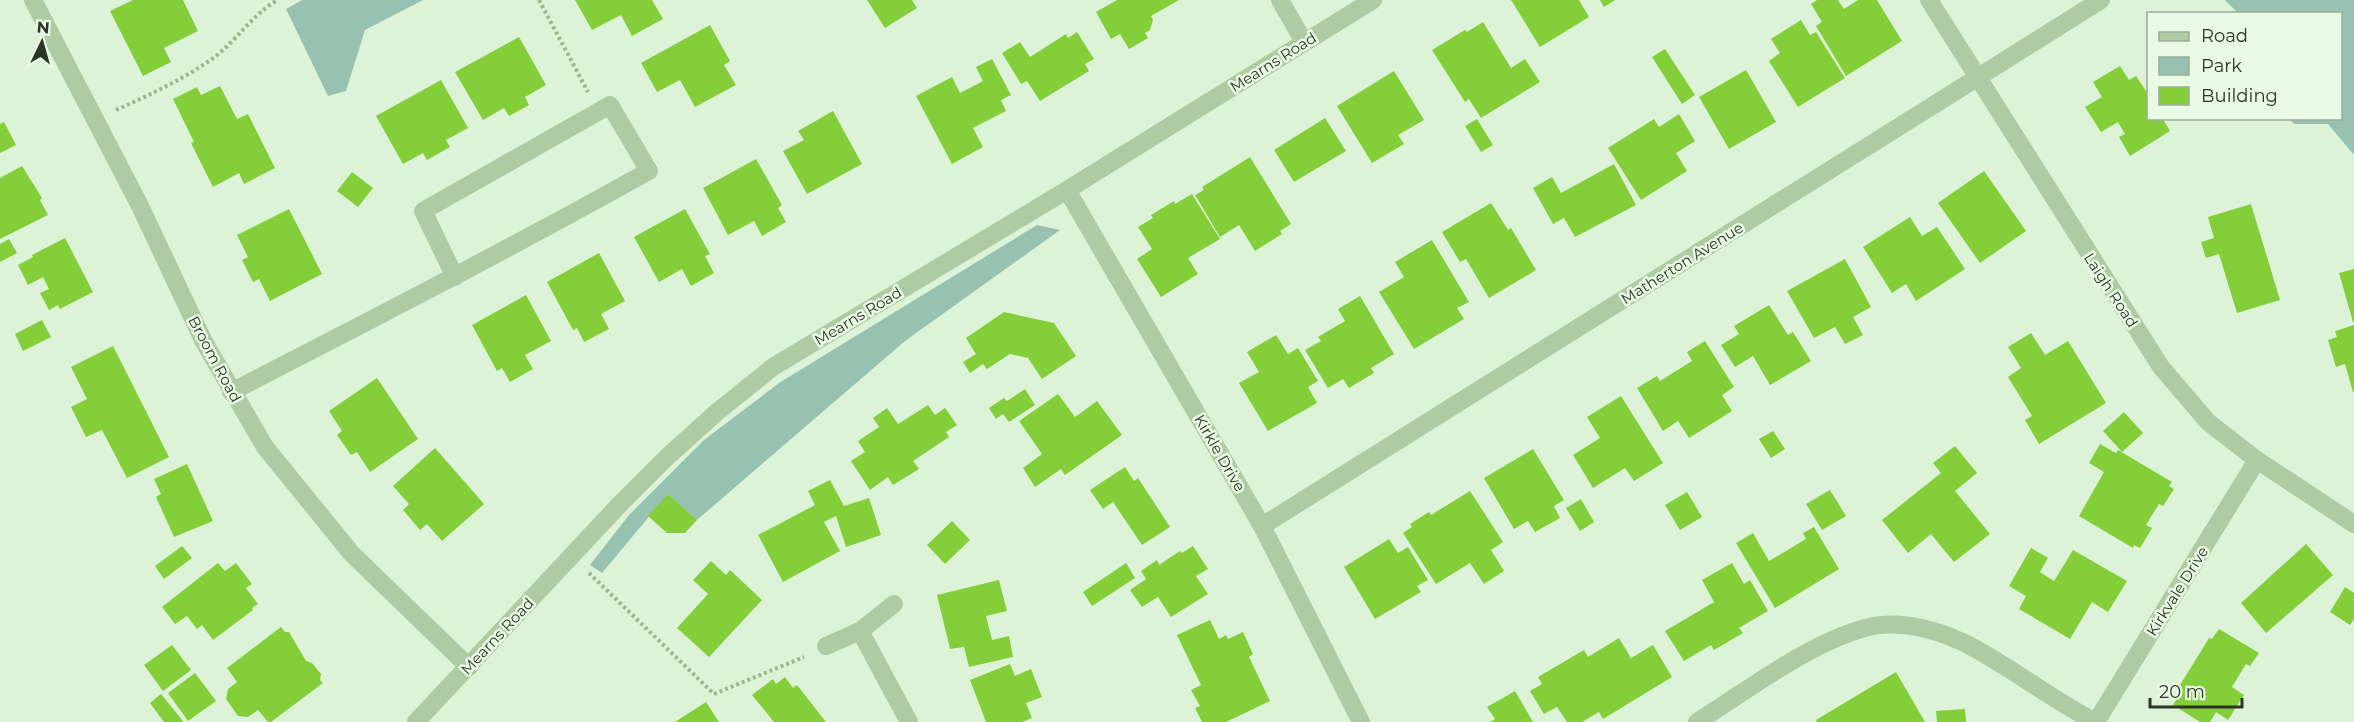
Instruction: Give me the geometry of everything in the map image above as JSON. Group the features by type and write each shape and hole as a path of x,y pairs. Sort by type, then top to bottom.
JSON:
{"street":[{"name":"Broom Road","path":"33,0 140,206 204,342 265,447 370,573 469,667"},
{"path":"1280,0 1304,42"},
{"name":"Mearns Road","path":"416,722 666,458 717,412 773,367 1067,190 1373,0"},
{"name":"Laigh Road","path":"1929,0 2161,367 2208,422 2257,460 2354,524"},
{"name":"Matherton Avenue","path":"1262,526 2101,0"},
{"path":"231,392 455,277 649,171 610,105 423,211 455,277"},
{"name":"Kirkle Drive","path":"1067,190 1262,526 1361,722"},
{"name":"Kirkvale Drive","path":"2095,722 2257,460"},
{"path":"826,646 860,631 894,604"},
{"path":"1697,722 1797,659 1832,640 1874,626 1901,625 1934,631 1973,647 2067,707 2095,722"},
{"path":"860,631 909,722"}],"path":[{"path":"94,121 169,85 213,58 243,32 265,7 277,0"},
{"path":"538,0 599,111"},
{"path":"571,556 714,694 826,646"}],"green space":[{"path":"302,0 423,0 365,30 346,91 328,96 286,9"},
{"path":"2225,0 2354,0 2354,155 2328,124 2294,124 2290,120 2342,120 2342,12 2237,12"},
{"path":"1037,225 1060,230 905,341 697,520 668,494 602,573 590,565 629,515 704,440 779,383"}],"building":[{"path":"133,0 183,0 198,31 164,48 171,62 143,76 110,11"},
{"path":"575,0 652,0 663,19 632,36 621,15 592,30"},
{"path":"867,0 912,0 917,8 885,28"},
{"path":"1117,0 1179,0 1151,16 1153,20 1150,30 1145,33 1148,38 1129,49 1120,34 1111,39 1096,12"},
{"path":"1511,0 1579,0 1589,17 1540,47"},
{"path":"1600,0 1615,0 1604,7"},
{"path":"1817,0 1838,0 1844,9 1858,0 1877,0 1902,41 1846,76 1816,26 1822,22 1811,4"},
{"path":"1801,20 1810,35 1816,32 1845,78 1798,107 1769,61 1780,53 1771,39"},
{"path":"1483,22 1511,68 1525,59 1540,82 1481,118 1469,99 1465,102 1432,50"},
{"path":"710,25 730,61 724,65 736,85 695,107 680,80 657,92 641,63"},
{"path":"1077,32 1094,59 1085,64 1089,71 1040,101 1027,81 1021,84 1002,53 1020,42 1030,57 1066,34 1068,38"},
{"path":"519,37 546,85 525,97 529,105 509,116 504,108 483,120 455,72"},
{"path":"1665,49 1695,95 1682,104 1652,57"},
{"path":"992,59 1011,95 1001,100 1006,111 973,128 983,147 952,164 916,96 952,77 960,93 983,81 976,67"},
{"path":"2120,66 2129,80 2136,76 2147,92 2147,120 2163,120 2170,131 2130,156 2119,137 2125,134 2118,122 2101,132 2085,107 2102,97 2093,82"},
{"path":"1746,70 1776,122 1729,149 1699,97"},
{"path":"1394,71 1424,120 1398,135 1404,144 1372,163 1337,106"},
{"path":"441,80 468,128 446,140 450,147 427,160 423,153 403,164 376,116"},
{"path":"220,86 237,119 248,114 275,168 244,184 239,173 213,187 191,143 194,142 173,99 197,87 201,95"},
{"path":"833,111 862,164 807,194 783,151 804,140 798,131"},
{"path":"1679,114 1695,141 1676,153 1687,171 1641,200 1608,148 1654,119 1659,127"},
{"path":"1325,118 1346,151 1294,182 1274,150"},
{"path":"1477,119 1493,145 1481,152 1465,126"},
{"path":"4,122 16,145 0,153 0,124"},
{"path":"1250,157 1291,224 1280,231 1282,234 1255,251 1239,225 1220,237 1195,195 1204,190 1202,187"},
{"path":"756,159 782,205 778,208 786,222 762,236 754,221 728,235 703,188"},
{"path":"1614,164 1636,205 1575,237 1564,218 1553,224 1533,188 1552,177 1561,193"},
{"path":"22,166 42,198 40,200 48,215 0,239 0,178"},
{"path":"1984,171 2026,231 1980,263 1938,203"},
{"path":"352,172 373,188 358,207 337,191"},
{"path":"1192,194 1220,239 1188,258 1198,274 1161,297 1137,259 1152,249 1138,227 1153,218 1151,215 1174,201 1175,204"},
{"path":"1491,203 1508,230 1511,228 1536,270 1489,298 1466,259 1460,262 1442,232"},
{"path":"2251,204 2280,300 2237,313 2219,254 2206,258 2201,242 2214,238 2208,217"},
{"path":"289,209 322,274 270,301 259,279 253,282 242,260 248,257 237,235"},
{"path":"685,209 710,254 705,256 714,273 691,286 682,269 659,282 634,237"},
{"path":"1910,217 1922,236 1937,227 1965,269 1916,301 1906,284 1892,293 1863,247"},
{"path":"65,238 93,292 60,309 58,305 49,310 40,293 49,289 43,277 28,285 18,265"},
{"path":"9,239 17,253 0,262 0,244"},
{"path":"1432,240 1469,302 1457,308 1464,319 1414,349 1379,292 1404,277 1395,262"},
{"path":"599,253 625,301 601,314 609,329 584,342 577,328 573,330 547,282"},
{"path":"1845,259 1871,307 1853,317 1863,335 1845,344 1835,327 1814,338 1787,291"},
{"path":"2354,269 2354,322 2353,322 2339,273"},
{"path":"526,295 551,341 525,355 533,369 510,382 502,368 497,371 472,325"},
{"path":"1360,296 1394,354 1371,368 1374,373 1349,388 1343,379 1328,388 1305,350 1321,341 1318,337 1345,321 1338,309"},
{"path":"1769,305 1788,335 1793,332 1811,361 1770,385 1753,356 1735,367 1721,345 1739,334 1734,326"},
{"path":"1004,312 1054,323 1076,356 1042,379 1028,358 1010,354 987,369 983,364 970,373 963,362 976,354 966,338"},
{"path":"42,320 51,337 23,351 15,334"},
{"path":"2354,325 2353,392 2345,364 2336,367 2328,340 2337,337 2335,331"},
{"path":"2031,333 2045,355 2068,341 2106,403 2039,444 2025,420 2032,416 2008,377 2021,368 2008,347"},
{"path":"1276,335 1288,354 1298,348 1318,381 1308,387 1317,403 1268,431 1239,383 1259,372 1247,352"},
{"path":"1705,341 1734,387 1722,395 1732,411 1689,438 1678,421 1663,431 1637,388 1657,376 1660,381 1692,361 1687,352"},
{"path":"113,346 169,457 127,478 102,430 86,437 71,407 87,399 71,367"},
{"path":"377,378 418,439 370,472 357,452 351,455 337,435 342,431 329,411"},
{"path":"1025,389 1035,405 1009,422 1003,414 996,419 989,408 1004,398 1007,401"},
{"path":"1058,394 1075,417 1097,401 1122,435 1065,475 1061,469 1035,487 1023,468 1042,454 1019,421"},
{"path":"1621,396 1663,463 1634,481 1625,468 1593,488 1573,455 1600,438 1587,417"},
{"path":"928,405 935,415 945,408 957,425 946,432 949,437 913,461 919,469 893,485 888,477 870,490 851,461 865,452 858,441 879,427 873,418 887,408 898,424"},
{"path":"2124,412 2143,433 2122,452 2103,431"},
{"path":"1773,431 1785,449 1771,458 1759,439"},
{"path":"2100,444 2116,453 2118,450 2172,482 2169,486 2174,489 2163,506 2159,504 2146,525 2152,528 2140,548 2134,545 2133,548 2079,516 2104,472 2089,463"},
{"path":"1955,446 1977,473 1955,491 1990,534 1954,562 1931,534 1908,553 1882,520 1941,473 1933,463"},
{"path":"435,448 484,504 442,541 427,524 420,530 403,510 409,504 393,486"},
{"path":"1533,449 1564,500 1554,506 1560,518 1535,532 1528,521 1514,529 1484,478"},
{"path":"187,464 213,521 174,537 156,497 161,494 154,479"},
{"path":"1125,467 1134,481 1138,478 1170,527 1142,545 1113,502 1103,509 1090,490"},
{"path":"830,480 844,506 869,498 881,535 846,547 836,516 824,522 840,551 783,582 758,535 815,505 808,491"},
{"path":"1830,490 1846,516 1822,530 1806,504"},
{"path":"1470,491 1503,542 1491,550 1504,571 1484,584 1470,563 1436,584 1403,533 1412,527 1410,524 1429,512 1431,515"},
{"path":"1687,492 1702,517 1680,530 1665,505"},
{"path":"668,494 697,520 685,533 667,533 648,516"},
{"path":"1581,499 1594,522 1580,531 1566,508"},
{"path":"952,521 970,540 945,564 927,545"},
{"path":"1814,527 1839,569 1775,608 1736,543 1753,533 1769,561 1806,539 1803,533"},
{"path":"1389,539 1398,553 1408,547 1428,580 1417,586 1421,592 1375,619 1344,567"},
{"path":"2306,544 2333,575 2266,633 2241,603"},
{"path":"182,546 192,558 164,579 155,566"},
{"path":"1193,546 1208,569 1196,576 1208,594 1171,617 1158,597 1142,607 1130,590 1146,579 1141,571 1157,560 1159,565 1180,551 1182,553"},
{"path":"2031,548 2048,558 2040,572 2054,581 2073,550 2127,581 2108,612 2092,602 2070,639 2019,609 2026,596 2009,586"},
{"path":"711,561 726,575 730,570 762,600 709,657 677,628 708,594 693,580"},
{"path":"218,563 225,571 236,563 252,584 246,588 258,604 213,640 202,625 197,629 187,616 175,624 162,607"},
{"path":"1126,563 1135,578 1092,606 1083,592"},
{"path":"1732,563 1744,584 1750,580 1768,611 1739,628 1743,633 1714,650 1711,645 1684,661 1665,631 1714,602 1702,580"},
{"path":"999,580 1007,611 986,616 992,640 1009,636 1013,657 969,667 964,647 950,649 937,595"},
{"path":"2345,587 2354,593 2354,619 2350,625 2330,612"},
{"path":"1210,620 1219,639 1226,635 1228,639 1243,632 1253,654 1249,657 1270,701 1226,722 1202,722 1195,708 1200,706 1191,690 1201,685 1177,635"},
{"path":"281,627 285,632 289,632 306,661 312,663 321,674 320,680 323,683 271,722 268,722 258,710 248,717 238,716 226,699 228,689 237,682 227,668"},
{"path":"2219,629 2259,653 2250,666 2246,664 2232,687 2244,695 2228,720 2216,712 2210,722 2200,722 2173,705 2181,692 2177,690 2209,638 2212,639"},
{"path":"1619,638 1631,658 1653,645 1672,677 1603,719 1599,712 1582,722 1567,722 1557,707 1544,714 1530,691 1542,684 1538,677 1584,650 1588,657"},
{"path":"172,645 191,670 163,691 144,665"},
{"path":"1010,664 1015,676 1031,669 1042,697 1026,703 1032,718 1022,722 986,722 970,680"},
{"path":"1896,672 1925,722 1817,722 1816,720"},
{"path":"195,673 216,701 188,721 168,693"},
{"path":"785,677 793,688 797,685 826,722 774,722 752,695 773,679 776,684"},
{"path":"1515,691 1533,722 1490,722 1495,719 1487,707"},
{"path":"161,694 182,722 164,722 150,703"},
{"path":"706,702 719,722 675,722"},
{"path":"1965,709 1966,722 1937,722 1936,711"}]}
